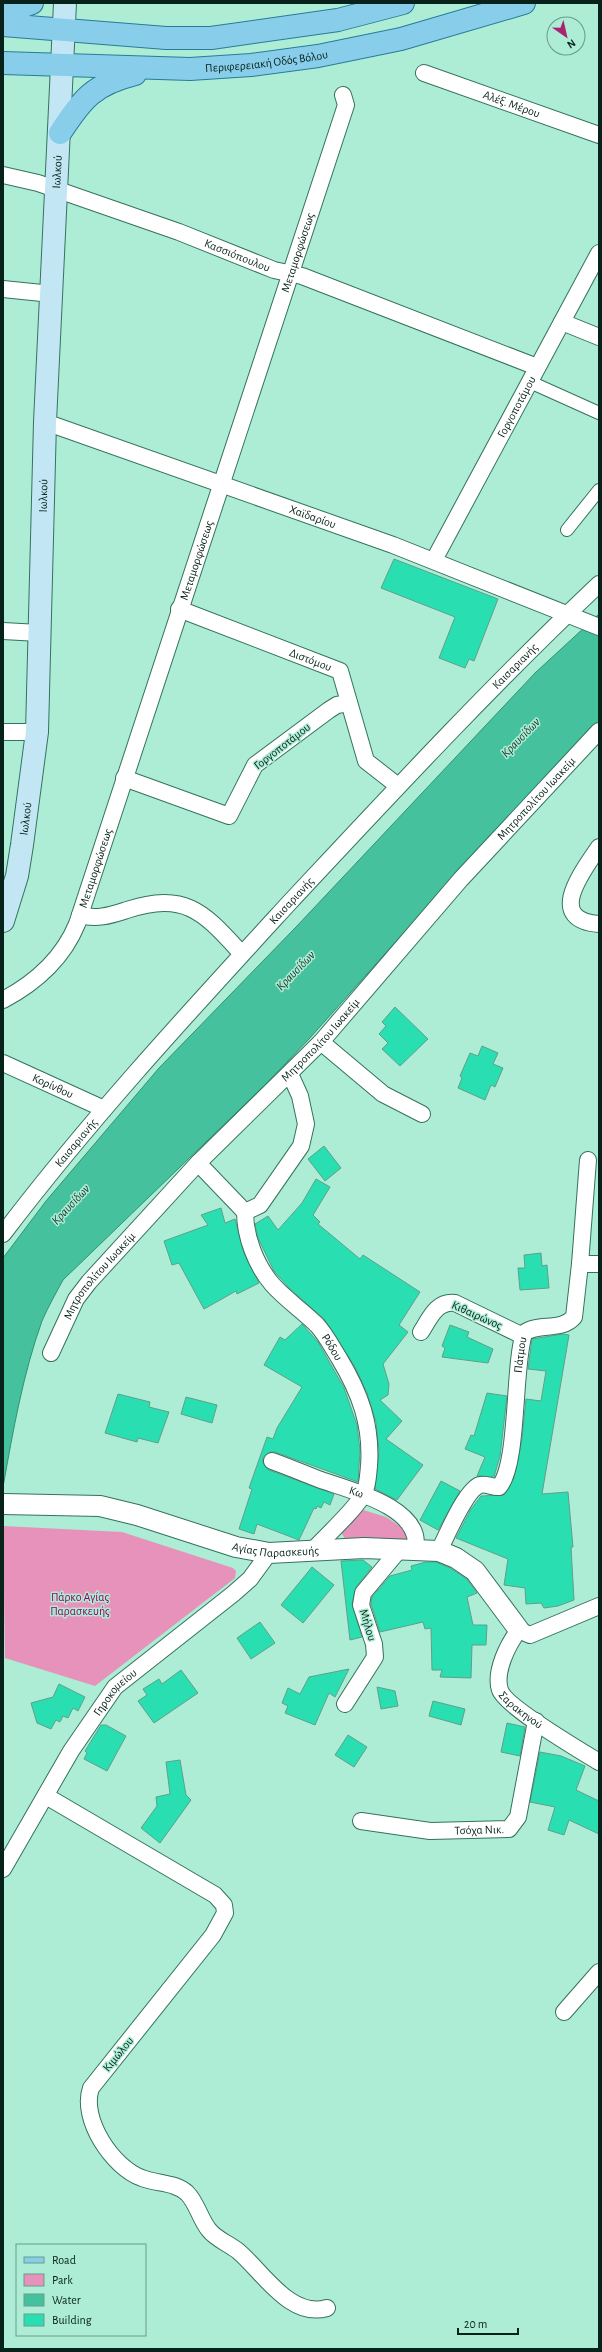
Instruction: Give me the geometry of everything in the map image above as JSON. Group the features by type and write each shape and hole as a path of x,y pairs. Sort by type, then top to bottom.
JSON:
{"main road":[{"path":"3,14 32,3"},
{"name":"Ιωλκού","path":"3,921 15,882 22,845 37,732 45,422 58,190 65,3"},
{"path":"3,25 166,38 211,38 338,20 403,3"},
{"name":"Περιφερειακή Οδός Βόλου","path":"3,63 148,69 205,68 318,56 401,39 524,3"},
{"path":"60,133 87,95 111,80 148,69"}],"street":[{"name":"Αλέξ. Μέρου","path":"424,73 599,135"},
{"name":"Μεταμορφώσεως","path":"3,1000 27,984 58,957 70,940 80,916 220,483 346,105 343,95"},
{"name":"Κασσιόπουλου","path":"3,175 58,190 179,232 274,270 302,276 537,367"},
{"name":"Γοργοποτάμου","path":"434,560 599,253"},
{"path":"3,290 52,294"},
{"path":"562,322 599,337"},
{"path":"530,382 599,414"},
{"name":"Χαϊδαρίου","path":"45,422 434,560 599,627"},
{"path":"567,530 599,490"},
{"name":"Καισαριανής","path":"3,1234 104,1109 242,954 436,744 573,616 599,584"},
{"name":"Διστόμου","path":"179,609 340,672 366,761 398,786"},
{"path":"3,631 40,633"},
{"name":"Γοργοποτάμου","path":"124,778 229,816 254,765 329,710 337,705 349,703"},
{"name":"Μητροπολίτου Ιωακείμ","path":"51,1353 76,1299 89,1282 198,1163 321,1042 461,879 599,731"},
{"path":"3,732 37,732"},
{"path":"599,847 584,869 570,905 572,913 581,922 599,924"},
{"path":"80,916 100,918 160,902 183,905 204,916 242,954"},
{"path":"321,1042 383,1094 422,1114"},
{"name":"Κορίνθου","path":"3,1062 104,1109"},
{"path":"198,1163 245,1212 260,1205 301,1146 306,1124 300,1096 290,1074"},
{"name":"Πάτμου","path":"439,1551 457,1512 476,1487 482,1484 499,1487 503,1481 511,1447 523,1336 531,1329 565,1324 574,1317 580,1264 588,1160"},
{"name":"Ρόδου","path":"245,1212 245,1226 256,1258 265,1273 273,1284 317,1325 327,1338 357,1391 365,1412 369,1432 368,1477 364,1494"},
{"path":"580,1264 599,1264"},
{"name":"Κιθαιρώνος","path":"421,1332 438,1307 445,1302 455,1303 523,1336"},
{"name":"Κω","path":"272,1461 364,1494 388,1506 413,1527 417,1541 407,1549"},
{"path":"311,1552 364,1494"},
{"name":"Αγίας Παρασκευής","path":"3,1504 100,1506 137,1515 236,1547 269,1553 311,1552 364,1548 439,1551 456,1558 475,1572 518,1630"},
{"name":"Μήλου","path":"345,1704 375,1657 374,1644 361,1605 363,1593 407,1549"},
{"name":"Γηροκομείου","path":"3,1869 71,1751 115,1687 233,1594 250,1579 269,1553"},
{"path":"518,1630 530,1635 599,1606"},
{"name":"Σαρακηνού","path":"518,1630 505,1654 499,1687 506,1699 536,1721 599,1762"},
{"name":"Τσόχα Νικ.","path":"361,1821 430,1830 509,1829 518,1817 536,1721"},
{"name":"Κιμώλου","path":"46,1796 215,1895 224,1906 225,1913 213,1935 91,2088 88,2101 101,2141 118,2162 135,2176 175,2186 186,2192 213,2234 237,2250 276,2291 308,2310 327,2308"},
{"path":"564,2012 599,1972"}],"green space":[{"path":"357,1508 386,1517 410,1533 409,1543 346,1540 340,1531"},
{"name":"Πάρκο Αγίας Παρασκευής","path":"3,1526 122,1532 233,1568 236,1571 235,1578 95,1686 5,1658"}],"water":[{"name":"Κραυσίδων","path":"599,614 599,724 408,928 309,1039 265,1085 63,1280 42,1321 29,1361 3,1487 3,1258 46,1201 159,1068 296,927 535,673"}],"building":[{"path":"394,559 498,599 474,661 469,659 465,668 439,658 455,617 381,588"},
{"path":"395,1007 428,1039 400,1066 382,1049 388,1043 379,1034 386,1026 382,1022"},
{"path":"482,1046 498,1053 493,1064 503,1068 495,1087 491,1085 485,1100 458,1088 462,1078 460,1076 470,1053 478,1056"},
{"path":"324,1146 341,1168 325,1181 308,1159"},
{"path":"316,1179 330,1187 313,1215 320,1222 318,1224 360,1259 363,1255 420,1292 399,1325 408,1332 383,1364 389,1384 388,1395 380,1400 402,1421 386,1439 423,1465 397,1500 375,1489 379,1451 376,1422 367,1393 355,1367 324,1319 289,1288 274,1271 258,1238 255,1224 268,1216 278,1230 302,1203"},
{"path":"221,1208 225,1223 235,1219 244,1253 259,1283 237,1294 236,1291 204,1309 179,1263 172,1265 164,1241 208,1225 201,1215"},
{"path":"541,1253 542,1266 547,1265 549,1288 520,1290 518,1268 525,1268 524,1255"},
{"path":"302,1324 318,1342 344,1388 357,1425 360,1451 358,1482 275,1452 270,1452 263,1457 263,1463 269,1470 334,1494 330,1505 324,1502 321,1508 317,1506 316,1509 314,1508 299,1540 257,1524 254,1534 239,1529 252,1489 249,1488 267,1437 273,1439 277,1428 302,1387 264,1365 280,1337 285,1340"},
{"path":"450,1325 469,1332 467,1337 493,1349 488,1363 442,1357 445,1348 442,1346"},
{"path":"563,1334 569,1335 542,1494 568,1492 573,1547 571,1547 574,1600 558,1606 544,1608 541,1603 526,1604 525,1588 504,1585 508,1559 456,1538 471,1509 481,1496 504,1495 514,1478 522,1439 526,1399 541,1401 546,1371 528,1369 532,1339"},
{"path":"487,1393 507,1396 500,1456 494,1477 477,1476 485,1457 465,1449 471,1435 474,1436"},
{"path":"118,1394 150,1402 149,1407 169,1412 158,1443 138,1438 137,1442 105,1433"},
{"path":"186,1397 217,1405 212,1423 181,1414"},
{"path":"441,1481 460,1491 438,1530 420,1520"},
{"path":"363,1560 372,1567 356,1587 352,1604 362,1637 350,1640 341,1561"},
{"path":"426,1562 436,1562 450,1568 467,1579 477,1593 467,1597 473,1625 487,1625 486,1645 472,1645 471,1678 440,1677 442,1670 432,1670 431,1628 425,1629 423,1622 380,1632 371,1604 372,1597 390,1576 412,1570 411,1566"},
{"path":"312,1567 334,1585 303,1623 281,1605"},
{"path":"260,1622 275,1643 251,1659 237,1638"},
{"path":"349,1669 335,1697 329,1693 315,1725 285,1713 288,1706 282,1703 288,1688 300,1694 309,1677"},
{"path":"181,1670 198,1693 154,1723 138,1701 147,1695 143,1689 159,1679 162,1684"},
{"path":"59,1684 85,1697 78,1711 73,1708 68,1718 63,1716 60,1722 56,1720 51,1729 37,1723 31,1703 53,1697"},
{"path":"377,1687 395,1691 398,1706 381,1709"},
{"path":"433,1701 465,1709 461,1725 429,1716"},
{"path":"507,1723 525,1727 520,1756 501,1752"},
{"path":"101,1725 106,1725 126,1736 107,1771 84,1759 87,1753 85,1751"},
{"path":"348,1735 367,1747 354,1767 335,1755"},
{"path":"540,1752 561,1756 585,1766 576,1790 599,1801 599,1834 569,1820 564,1835 548,1830 555,1807 530,1802"},
{"path":"180,1760 186,1795 191,1800 160,1843 141,1828 157,1806 156,1797 170,1794 166,1762"}]}
